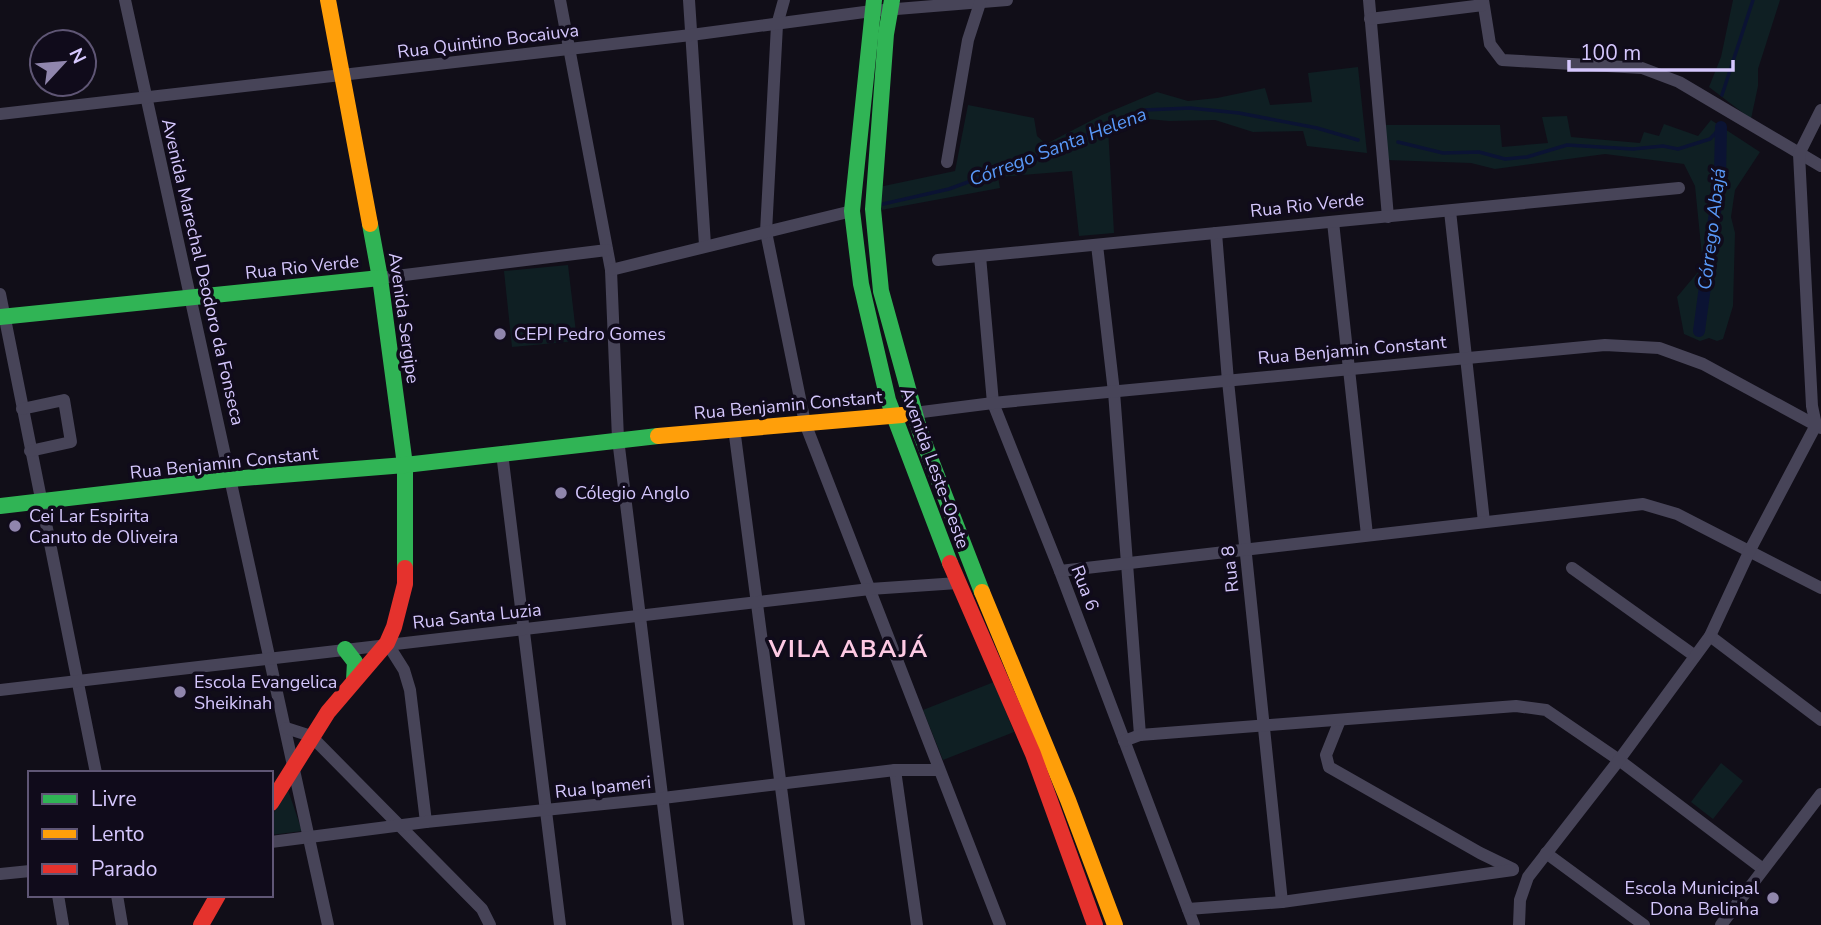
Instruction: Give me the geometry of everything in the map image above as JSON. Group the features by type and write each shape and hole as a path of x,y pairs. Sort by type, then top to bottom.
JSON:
{"street":[{"name":"Avenida Marechal Deodoro da Fonseca","path":"125,0 328,925"},
{"name":"Avenida Sergipe","path":"328,0 380,278 405,466 405,584 387,643"},
{"path":"560,0 611,270 618,439 678,925"},
{"path":"689,0 705,245"},
{"path":"784,0 777,25 766,232 805,423 999,925"},
{"name":"Rua Quintino Bocaiuva","path":"0,114 777,25 873,5 1007,0"},
{"path":"1369,0 1388,217"},
{"path":"947,162 968,40 981,2"},
{"path":"1370,19 1483,3 1490,44 1502,60 1642,68 1679,82 1821,166"},
{"name":"Avenida Leste-Oeste","path":"873,5 852,211 861,284 892,416 958,583 1033,754 1095,925"},
{"name":"Avenida Leste-Oeste","path":"891,5 886,34 873,209 881,291 914,413 968,558 1068,800 1115,925"},
{"path":"1519,925 1520,900 1528,877 1619,760 1710,636 1750,550 1819,426 1812,406 1799,154 1821,110"},
{"name":"Rua Rio Verde","path":"938,260 1679,188"},
{"path":"611,270 852,211"},
{"path":"1450,211 1483,522"},
{"path":"1333,222 1367,535"},
{"name":"Rua 8","path":"1216,233 1228,381 1282,902"},
{"path":"1097,245 1114,392 1140,735"},
{"name":"Rua Rio Verde","path":"2,317 380,278 607,250"},
{"name":"Rua 6","path":"980,256 993,403 1060,571 1194,925"},
{"path":"0,294 2,317 96,771"},
{"name":"Rua Benjamin Constant","path":"0,506 358,464 405,466 618,439 892,416 993,403 1605,345 1658,348 1703,364 1819,426"},
{"path":"22,409 64,400 71,442 30,450"},
{"path":"734,428 799,925"},
{"path":"502,453 560,925"},
{"path":"1060,571 1643,504 1677,514 1821,588"},
{"path":"1572,568 1695,656"},
{"name":"Rua Santa Luzia","path":"0,690 870,589 958,583"},
{"path":"1710,636 1821,720"},
{"path":"273,800 312,736 354,680 387,643 404,670 410,690 426,822"},
{"path":"345,649 356,663 354,680"},
{"path":"1124,741 1140,735 1516,706 1546,710 1619,760 1763,869"},
{"path":"1339,720 1325,755 1329,767 1520,875 1528,877"},
{"path":"286,728 312,736 482,909 490,925"},
{"name":"Rua Ipameri","path":"273,842 426,822 895,771 939,770"},
{"path":"895,771 917,925"},
{"path":"1721,925 1821,794"},
{"path":"1546,853 1644,925"},
{"path":"1188,909 1282,902 1513,870"},
{"path":"0,874 28,871"},
{"path":"58,897 63,925"},
{"path":"117,897 122,925"},
{"path":"201,925 217,897"}],"shaded area":[{"path":"1733,0 1780,0 1758,69 1758,86 1751,119 1709,87 1721,57"},
{"path":"1358,67 1367,153 1307,146 1303,131 1253,132 1215,120 1169,121 1137,118 1108,128 1114,233 1079,236 1072,171 998,177 1000,188 881,210 879,187 955,171 968,105 1034,118 1037,136 1046,144 1102,115 1157,92 1188,101 1265,88 1270,105 1312,102 1308,73"},
{"path":"1567,116 1571,137 1640,143 1644,132 1659,136 1664,124 1698,136 1711,120 1760,152 1735,190 1731,217 1735,233 1733,306 1723,339 1717,341 1709,338 1700,341 1684,334 1677,297 1703,266 1695,186 1684,164 1605,154 1495,169 1471,163 1386,160 1383,125 1500,125 1502,147 1548,143 1542,117"},
{"path":"568,265 577,341 512,347 504,271"},
{"path":"994,682 1014,732 943,760 923,710"},
{"path":"1721,763 1743,781 1713,819 1691,802"},
{"path":"287,787 302,831 273,835 273,814"}],"waterway":[{"name":"Córrego Santa Helena","path":"1722,95 1753,0"},
{"name":"Córrego Santa Helena","path":"883,204 949,189 1025,161 1145,110 1190,108 1239,113 1317,128 1358,140"},
{"name":"Córrego Santa Helena","path":"1398,142 1443,153 1479,152 1505,159 1527,157 1567,145 1633,149 1663,146 1678,149 1710,139 1721,127"},
{"name":"Córrego Abajá","path":"1699,331 1720,175 1721,127"}],"traffic: fast":[{"path":"874,0 852,211 861,284 888,400 950,563"},
{"path":"892,0 886,34 873,209 881,291 920,432 982,592"},
{"path":"370,224 380,278 405,465 405,568"},
{"path":"0,317 380,278"},
{"path":"0,506 231,479 405,465 658,436"},
{"path":"345,649 355,662 354,680"}],"traffic: slow":[{"path":"328,0 370,224"},
{"path":"658,436 902,415"},
{"path":"982,592 1068,800 1115,925"}],"traffic: jam":[{"path":"950,563 1033,754 1095,925"},
{"path":"273,800 328,712 387,643 405,584 405,568"},
{"path":"201,925 217,897"}],"place":[{"name":"CEPI Pedro Gomes","path":"500,334"},
{"name":"Cólegio Anglo","path":"561,493"},
{"name":"Cei Lar Espirita Canuto de Oliveira","path":"15,526"},
{"name":"Escola Evangelica Sheikinah","path":"180,692"},
{"name":"Escola Municipal Dona Belinha","path":"1773,898"}],"district":[{"name":"VILA ABAJÁ","path":"849,649"}]}
